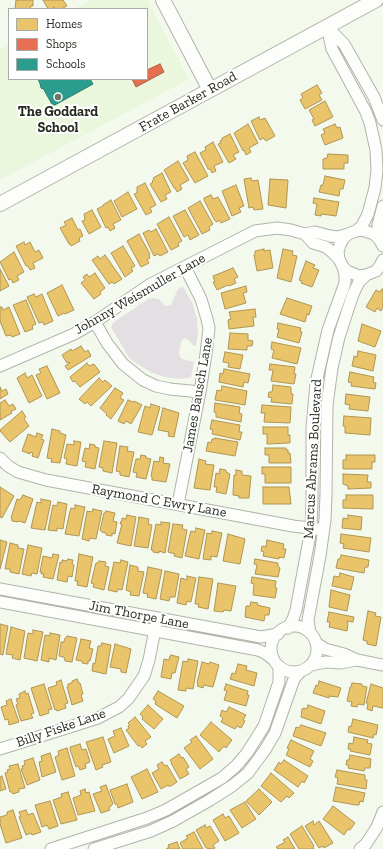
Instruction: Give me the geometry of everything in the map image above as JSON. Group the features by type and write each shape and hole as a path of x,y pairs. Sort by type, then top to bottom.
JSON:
{"street":[{"path":"163,0 210,90"},
{"name":"Frate Barker Road","path":"0,204 376,0"},
{"path":"327,26 346,48 374,97 383,120"},
{"path":"327,26 332,49 366,112 373,129 376,145 377,170 375,188 368,214 362,226 352,233"},
{"path":"381,242 378,225 383,206"},
{"name":"Johnny Weismuller Lane","path":"0,366 74,334 95,322 149,285 255,230 277,228 305,234 315,232 338,237 352,233 369,231 381,242"},
{"name":"Marcus Abrams Boulevard","path":"288,628 296,610 311,528 312,428 316,383 328,330 344,283 345,275 338,252 343,239 352,233"},
{"name":"Johnny Weismuller Lane","path":"305,234 313,242 326,247 353,274 375,272"},
{"name":"Marcus Abrams Boulevard","path":"310,633 308,620 320,556 326,494 327,405 332,368 339,337 353,294 359,282 375,272 383,260"},
{"name":"James Bausch Lane","path":"178,504 200,392 209,328 201,299 184,267"},
{"path":"95,322 107,343 123,364 143,380 156,386 170,389 200,392"},
{"name":"Raymond C Ewry Lane","path":"0,458 8,466 18,472 46,480 323,529"},
{"name":"Jim Thorpe Lane","path":"0,589 260,638 278,634"},
{"name":"Jim Thorpe Lane","path":"0,602 154,632 258,650 266,653 277,663"},
{"name":"Billy Fiske Lane","path":"0,749 98,718 119,707 128,699 144,676 149,660 157,619"},
{"path":"51,849 147,818 166,810 222,778 236,766 248,753 264,726 279,682 277,663 272,648 278,634 288,628 300,627 310,633 316,643 325,649 344,654 357,660 383,665"},
{"path":"311,665 316,654 316,643"},
{"path":"100,833 101,848 151,831 173,821 232,786 248,773 265,750 275,733 294,679 301,671 311,665 326,662 357,660"},
{"path":"277,663 289,671 301,671"},
{"path":"360,849 380,828 383,812"}],"shaded area":[{"path":"91,0 147,0 189,79 0,180 0,49 8,45 8,80 148,80 148,8 76,8"},
{"path":"182,287 193,305 197,319 198,334 196,345 194,346 186,338 181,342 179,353 180,357 182,359 194,362 191,377 181,379 165,377 152,373 130,359 111,327 114,322 148,299 159,299 165,306 171,305 178,289"}],"building: Homes":[{"path":"16,0 33,0 33,6 30,8 15,8"},
{"path":"43,0 63,0 67,6 63,8 47,8"},
{"path":"317,85 322,93 319,95 322,100 305,109 300,100 303,98 301,94"},
{"path":"325,101 333,117 315,126 312,120 314,119 309,110"},
{"path":"259,117 260,120 265,118 275,136 266,141 263,138 260,140 251,121"},
{"path":"248,124 258,143 249,148 251,152 246,155 234,133"},
{"path":"335,124 337,128 340,127 343,138 325,145 321,135 325,133 323,129"},
{"path":"230,134 239,152 233,155 236,159 229,163 218,144 221,143 220,141 222,138"},
{"path":"213,142 223,162 214,166 216,171 212,173 210,169 208,169 200,153 206,150 205,147"},
{"path":"195,152 208,176 195,183 183,163 188,160 187,156"},
{"path":"328,154 348,155 348,163 344,163 344,169 323,169 323,159 327,158"},
{"path":"178,161 189,180 180,185 182,189 177,192 164,170"},
{"path":"162,173 171,192 165,195 167,199 161,202 150,184 153,182 153,178"},
{"path":"325,176 345,180 343,189 340,189 339,196 319,192 321,185 323,185"},
{"path":"251,178 252,181 258,180 263,209 254,210 253,207 249,208 244,179"},
{"path":"270,179 288,180 286,208 268,205"},
{"path":"145,183 156,205 150,208 152,212 146,215 134,194 137,193 137,187"},
{"path":"236,185 244,206 239,208 241,212 232,216 222,191"},
{"path":"128,192 137,209 122,217 114,201"},
{"path":"211,195 213,199 218,197 230,219 221,223 219,220 217,222 215,221 204,200 204,198"},
{"path":"314,198 339,202 336,216 321,214 321,216 315,215 317,204 313,203"},
{"path":"111,200 121,220 113,224 115,228 110,231 108,227 106,228 97,209"},
{"path":"200,201 213,224 209,227 210,230 202,234 188,208"},
{"path":"92,210 101,227 89,234 82,221 85,220 84,214"},
{"path":"185,210 199,235 190,240 188,235 184,237 173,216"},
{"path":"169,217 182,241 178,243 179,246 171,250 157,224"},
{"path":"72,218 83,236 79,238 80,241 71,246 60,228 66,225 64,222"},
{"path":"156,229 168,252 160,256 158,254 154,256 143,233 149,230 151,232"},
{"path":"139,234 150,254 150,258 147,260 149,263 141,267 127,241"},
{"path":"24,242 25,245 30,242 35,252 39,250 43,258 33,263 35,268 30,270 28,266 26,266 16,246"},
{"path":"123,246 135,266 131,268 133,271 125,277 111,253"},
{"path":"264,249 264,251 270,250 273,268 257,271 254,255 255,251"},
{"path":"283,249 293,251 292,255 297,256 291,282 277,278"},
{"path":"14,252 24,272 17,276 19,280 13,283 11,279 9,280 0,262"},
{"path":"105,255 122,279 114,284 112,282 109,284 92,260 98,256 100,259"},
{"path":"306,261 315,265 313,268 319,270 312,287 301,283 302,281 299,280"},
{"path":"233,268 238,277 234,279 236,283 217,290 213,282 215,282 213,276"},
{"path":"0,269 9,286 0,291"},
{"path":"95,273 105,288 100,292 101,294 94,299 81,283 85,280 83,277 87,274 89,277"},
{"path":"62,285 74,310 58,316 47,293"},
{"path":"246,286 247,292 243,293 246,303 225,309 221,293"},
{"path":"382,289 383,307 381,311 377,308 375,312 366,307 376,290 380,292"},
{"path":"34,294 36,297 42,294 53,321 44,325 43,322 39,323 27,297"},
{"path":"287,298 312,306 309,315 307,314 305,322 280,314"},
{"path":"26,300 36,324 32,326 33,329 25,332 13,305"},
{"path":"0,307 2,307 3,310 9,307 20,334 12,337 11,335 6,336 0,321"},
{"path":"255,309 256,317 253,317 254,326 229,329 228,320 231,319 229,312"},
{"path":"278,323 301,328 300,331 302,332 299,343 277,337 279,329 277,329"},
{"path":"362,324 381,331 375,347 358,341"},
{"path":"230,333 248,334 248,340 253,341 252,346 247,346 247,350 228,349"},
{"path":"272,342 301,348 297,364 272,358 274,350 271,349"},
{"path":"81,346 85,352 88,350 91,356 68,370 65,366 70,363 67,363 62,355 71,349 72,351"},
{"path":"358,351 376,355 373,371 352,366 354,356 357,357"},
{"path":"225,352 243,355 240,369 228,367 229,363 223,362"},
{"path":"87,363 89,366 94,364 100,372 80,387 75,381 73,382 70,377"},
{"path":"270,364 295,367 294,374 296,374 294,384 271,381 273,370 269,370"},
{"path":"47,366 60,393 47,399 36,375 41,373 39,369"},
{"path":"224,369 250,374 248,383 244,382 243,387 219,382 220,373 223,374"},
{"path":"350,372 374,377 373,382 376,383 375,389 351,386 352,383 348,382"},
{"path":"25,373 27,378 32,375 42,396 29,403 17,378"},
{"path":"99,378 103,382 105,380 112,386 91,406 87,402 85,404 79,399"},
{"path":"273,385 291,387 291,394 293,394 292,404 271,402 272,398 268,397 269,392 272,392"},
{"path":"222,386 247,391 245,405 215,400 217,390 221,391"},
{"path":"0,387 2,391 6,389 8,394 0,399"},
{"path":"115,388 123,393 120,398 124,400 111,419 100,408"},
{"path":"346,394 370,397 368,411 349,409 350,405 345,404"},
{"path":"5,400 9,406 13,404 16,409 0,420 0,403"},
{"path":"128,400 142,405 131,424 126,421 124,424 118,421"},
{"path":"215,403 240,407 239,413 242,414 241,422 216,417 216,413 214,412"},
{"path":"151,404 160,407 152,435 138,432 145,406 150,408"},
{"path":"262,405 291,407 290,423 264,422 265,413 261,413"},
{"path":"163,408 179,413 174,437 168,436 169,432 158,430"},
{"path":"22,411 26,417 24,419 29,426 10,442 0,430"},
{"path":"344,416 371,418 370,435 345,433 345,426 343,426"},
{"path":"212,420 240,425 239,432 242,432 240,440 212,434 213,430 210,429"},
{"path":"263,427 288,427 290,443 267,444 267,434 263,434"},
{"path":"52,429 60,431 60,433 66,435 60,463 51,462 52,459 47,458"},
{"path":"37,433 43,435 41,439 44,440 38,458 32,456 33,453 30,452 30,454 22,451 28,434 36,437"},
{"path":"215,438 238,442 235,456 206,451 208,442 211,443 212,439"},
{"path":"74,441 81,442 77,466 66,464 67,459 64,458 67,444 74,445"},
{"path":"104,441 117,443 112,473 103,471 103,468 99,467"},
{"path":"90,444 99,448 95,469 85,467 86,462 82,461 85,448 89,449"},
{"path":"120,446 128,447 127,451 134,452 129,477 120,475 120,472 116,471"},
{"path":"265,448 286,448 288,453 290,453 291,463 269,463 269,455 265,455"},
{"path":"141,455 151,459 146,479 136,477 137,473 133,472 136,459 140,459"},
{"path":"346,455 375,455 375,462 372,462 372,469 343,469 343,460 346,460"},
{"path":"160,457 164,458 163,463 170,464 166,482 152,480 151,476 154,461 159,462"},
{"path":"199,459 206,461 205,464 214,465 210,490 194,488"},
{"path":"262,467 291,467 291,483 265,483 265,474 262,474"},
{"path":"220,469 226,470 226,472 230,474 226,494 216,492 217,487 214,487 216,473 219,474"},
{"path":"236,470 242,471 242,475 251,476 249,498 239,498 239,496 233,495 234,475 236,475"},
{"path":"343,474 368,475 367,482 371,482 371,488 348,489 348,486 343,484"},
{"path":"0,487 14,496 2,518 0,517"},
{"path":"263,487 289,487 291,504 263,504"},
{"path":"23,495 33,499 25,523 12,521 11,518 17,499 20,500"},
{"path":"346,495 373,495 373,509 343,508 343,500 346,500"},
{"path":"41,499 51,501 45,530 31,528 37,502 41,503"},
{"path":"58,502 67,504 63,529 57,528 57,531 48,530 53,505 57,506"},
{"path":"75,505 85,507 79,536 65,534 71,508 75,509"},
{"path":"93,509 102,511 96,539 90,538 89,541 82,539 87,511 92,512"},
{"path":"106,511 115,513 113,521 117,522 115,534 112,533 112,536 106,535 106,533 100,530 104,513"},
{"path":"127,515 136,517 131,546 117,543 122,518 126,519"},
{"path":"348,515 362,517 361,530 342,528 343,518 348,519"},
{"path":"139,517 149,519 148,524 152,525 148,548 134,546"},
{"path":"161,522 170,523 165,553 159,551 159,553 153,552 153,550 151,550 156,524 161,525"},
{"path":"173,524 183,525 182,529 187,530 182,558 174,556 175,554 168,552"},
{"path":"196,528 205,530 199,559 185,556 191,531 195,532"},
{"path":"212,531 222,533 217,557 211,556 211,560 203,559 207,533 212,534"},
{"path":"228,534 245,539 240,564 223,561"},
{"path":"341,534 371,538 369,552 343,548 344,544 340,543"},
{"path":"0,540 7,542 0,569"},
{"path":"267,540 284,544 283,549 286,549 284,558 279,557 279,559 263,556 264,552 261,551 262,546 266,547"},
{"path":"10,543 18,545 18,548 24,549 19,574 10,572 10,569 5,569"},
{"path":"28,545 42,548 37,574 32,573 31,576 22,574"},
{"path":"53,554 59,555 53,579 43,577 44,574 41,574 42,572 40,572 43,556 52,558"},
{"path":"79,554 93,557 87,587 77,585 78,581 75,581"},
{"path":"341,555 369,560 368,567 365,567 364,573 336,568 338,559 340,559"},
{"path":"68,559 73,560 72,564 74,565 72,577 68,576 67,582 57,580 60,562 62,563 62,560 67,561"},
{"path":"255,559 278,563 280,568 278,577 255,574 257,565 254,564"},
{"path":"121,560 128,562 122,590 118,589 117,592 108,590 114,562 120,563"},
{"path":"99,561 106,562 105,566 109,567 104,590 93,587 94,584 91,583 96,563"},
{"path":"130,565 138,567 138,571 144,572 139,596 130,595 131,592 126,590"},
{"path":"148,567 162,570 156,599 147,597 148,594 143,593"},
{"path":"165,571 179,574 175,597 170,597 169,601 160,599"},
{"path":"340,573 354,577 351,590 332,586 334,576 339,577"},
{"path":"187,576 196,578 191,602 187,601 186,605 177,603 181,578 187,580"},
{"path":"199,577 213,579 208,609 198,607 199,604 195,604"},
{"path":"252,577 276,581 275,588 277,588 275,598 253,595 254,584 251,583"},
{"path":"218,583 236,586 231,611 214,611"},
{"path":"331,590 350,595 347,611 329,607"},
{"path":"251,602 270,608 269,615 265,615 264,621 245,617 246,606 250,606"},
{"path":"368,611 376,613 375,616 381,617 376,646 367,644 367,641 363,640"},
{"path":"329,612 354,617 353,622 347,621 347,631 329,627 330,622 327,622"},
{"path":"0,624 8,626 3,655 0,654"},
{"path":"11,627 25,631 20,660 12,658 13,655 6,654"},
{"path":"33,630 43,632 37,661 24,658 28,633 33,634"},
{"path":"50,633 60,635 56,660 49,658 49,662 41,660 45,635 50,636"},
{"path":"67,636 77,638 72,662 65,661 64,657 59,656 61,642 64,642"},
{"path":"81,639 91,641 89,648 93,649 88,664 76,660"},
{"path":"102,643 111,645 106,674 92,671 93,663 95,664 98,646 101,646"},
{"path":"115,644 131,649 126,673 121,672 121,669 110,667"},
{"path":"171,655 179,657 175,673 172,673 171,679 161,677 164,659 169,660"},
{"path":"188,659 198,661 193,689 186,688 186,691 178,690 183,661 188,662"},
{"path":"202,662 209,664 210,662 219,665 213,687 204,685 203,688 197,686"},
{"path":"238,664 247,666 246,670 257,673 254,686 230,679 232,673 235,674"},
{"path":"77,679 80,683 83,694 81,695 83,701 72,705 67,687 68,684"},
{"path":"61,680 68,703 65,704 66,708 57,711 56,709 55,710 48,688 57,685 56,682"},
{"path":"319,681 341,688 338,697 329,696 329,698 313,693 316,685 318,686"},
{"path":"352,683 362,684 362,686 367,687 364,705 358,704 357,707 351,706 352,702 347,701"},
{"path":"44,684 52,709 48,710 49,713 40,716 31,688"},
{"path":"226,684 248,691 247,695 249,695 246,706 224,700 227,691 224,690"},
{"path":"371,684 383,688 383,708 373,706 372,711 367,709 368,703 366,703"},
{"path":"25,691 26,694 28,693 34,713 31,714 33,718 21,721 16,705 18,704 16,699 20,698 19,694"},
{"path":"158,691 184,706 177,718 155,704 156,701 153,699"},
{"path":"11,699 19,722 9,725 8,719 5,720 1,707 7,705 6,701"},
{"path":"148,705 163,719 154,729 142,719 143,717 140,714"},
{"path":"308,705 325,711 321,724 301,717 302,709 307,709"},
{"path":"229,707 246,715 243,720 245,721 241,728 237,726 235,729 221,722 223,718 220,716 222,710 226,712"},
{"path":"135,717 151,737 145,741 147,744 142,748 140,745 138,746 126,730 130,725 128,723"},
{"path":"353,719 378,725 376,735 374,734 373,738 348,732 349,726 351,727"},
{"path":"211,722 232,740 226,748 224,746 219,752 200,735"},
{"path":"301,725 326,733 321,746 293,736 296,727 299,728"},
{"path":"121,728 129,746 114,753 108,739 115,736 113,731"},
{"path":"196,736 213,759 200,769 184,748 192,742 190,740"},
{"path":"103,737 111,762 102,765 103,767 96,770 86,742"},
{"path":"354,737 368,740 367,743 372,744 370,755 350,751 351,749 348,749 349,743 353,744"},
{"path":"291,740 314,751 310,759 313,761 310,767 286,755 289,749 287,748"},
{"path":"80,744 82,750 86,749 90,762 85,764 86,768 80,770 78,766 76,767 70,747"},
{"path":"67,748 75,776 62,780 55,757 59,755 58,751"},
{"path":"50,753 56,772 42,777 39,762 42,761 41,756"},
{"path":"179,754 181,758 183,757 189,767 186,769 189,774 180,779 170,760"},
{"path":"350,755 371,759 370,768 365,768 364,771 348,768 349,765 346,765"},
{"path":"33,758 40,780 27,785 21,769 23,769 22,766 25,765 24,761"},
{"path":"284,760 308,776 304,783 302,781 298,787 274,770 279,762 281,764"},
{"path":"162,762 165,766 167,765 177,782 171,786 168,785 161,789 152,773 159,769 157,765"},
{"path":"18,764 25,788 19,789 19,792 13,794 10,792 5,773 10,769 9,766"},
{"path":"147,769 158,792 142,799 131,777"},
{"path":"337,770 365,775 365,780 367,780 366,789 337,784 338,778 335,777"},
{"path":"271,773 294,793 289,798 287,796 281,802 261,786"},
{"path":"2,776 6,789 0,791 0,777"},
{"path":"127,784 133,802 118,808 110,790"},
{"path":"106,785 113,804 109,808 110,810 101,813 93,794 102,791 100,787"},
{"path":"336,787 365,793 363,802 360,801 359,805 356,805 333,801"},
{"path":"85,789 86,793 89,792 95,811 78,815 73,798 81,795 80,791"},
{"path":"259,789 272,802 259,815 246,801"},
{"path":"68,792 77,820 61,824 53,800 62,797 61,794"},
{"path":"50,801 58,826 49,829 47,825 42,827 35,805"},
{"path":"245,802 256,819 242,828 230,810"},
{"path":"333,806 355,823 344,835 323,819"},
{"path":"13,810 22,838 6,843 0,824 0,817 7,815 7,812"},
{"path":"26,810 28,815 33,813 41,832 26,835 19,817 21,817 19,812"},
{"path":"223,814 225,818 229,816 239,833 225,841 213,820"},
{"path":"313,821 314,825 319,821 333,843 324,848 323,846 319,848 305,826"},
{"path":"205,825 206,828 210,826 219,841 213,845 215,848 213,849 206,848 196,830"},
{"path":"302,826 314,846 314,849 299,849 290,834"},
{"path":"194,832 203,849 183,849 180,843 188,838 186,836"},
{"path":"288,837 295,849 278,849 276,847 285,842 283,840"},
{"path":"177,842 180,849 166,849 169,847 168,845"}],"building: Shops":[{"path":"160,64 164,72 136,87 132,80 148,80 148,70"}],"building: Schools":[{"name":"The Goddard School","path":"38,80 91,80 93,84 53,106"}],"place":[{"name":"The Goddard School","path":"58,97"}]}
